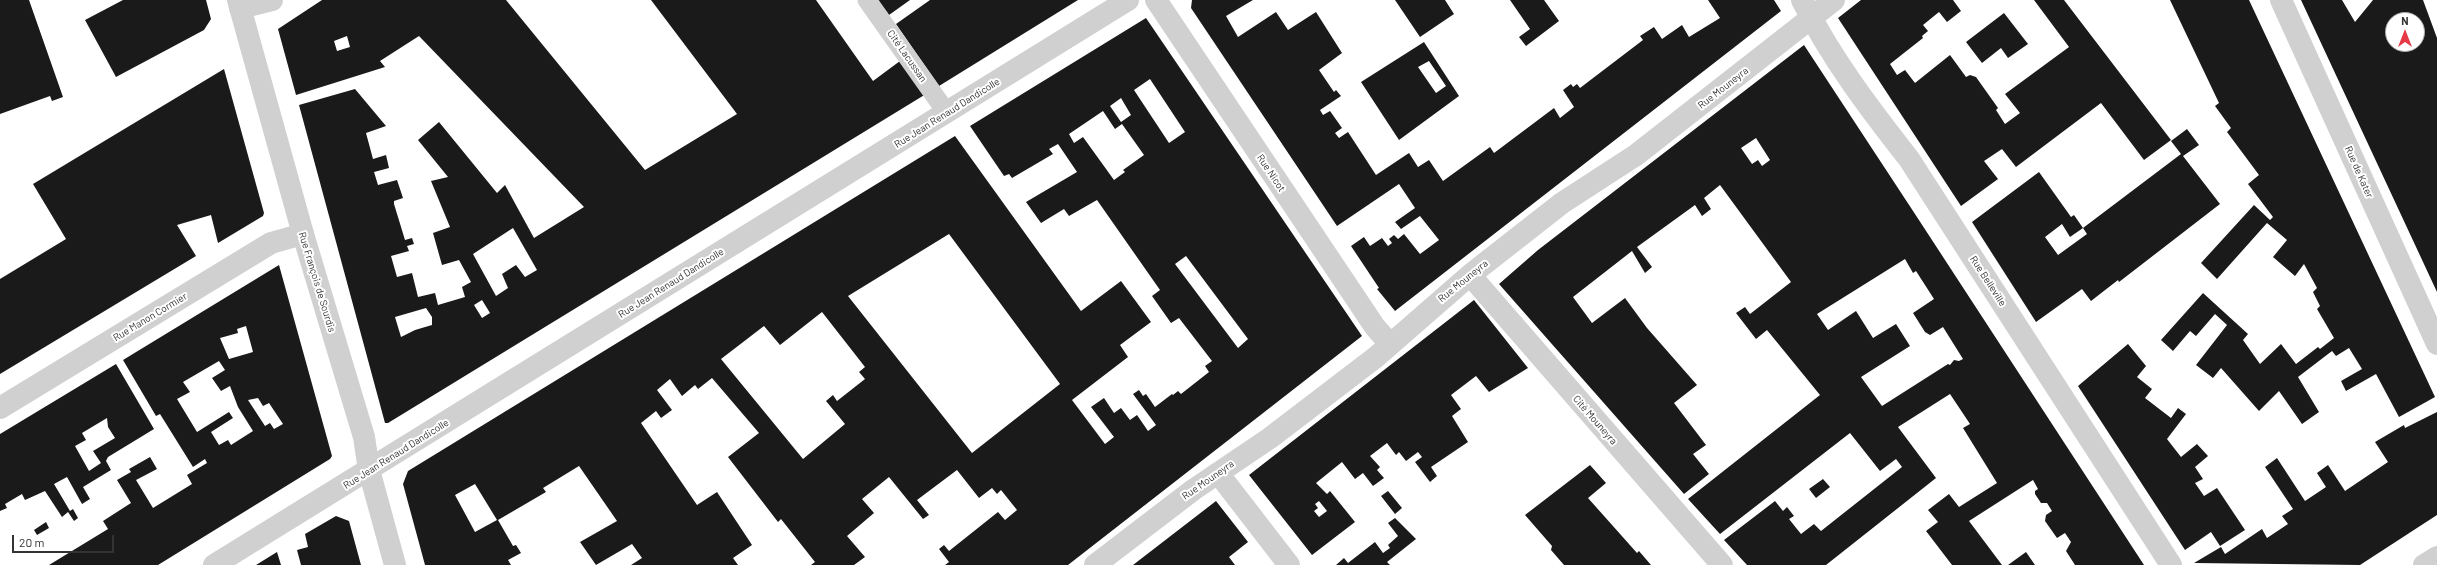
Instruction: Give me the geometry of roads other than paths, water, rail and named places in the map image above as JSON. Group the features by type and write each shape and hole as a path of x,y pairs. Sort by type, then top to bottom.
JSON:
{"street":[{"path":"239,4 272,0"},
{"name":"Rue Jean Renaud Dandicolle","path":"214,565 1128,0"},
{"name":"Rue Nicot","path":"1156,0 1375,327 1390,344"},
{"name":"Rue Belleville","path":"1802,0 1811,19 1859,96 1909,159 2172,565"},
{"name":"Rue Mouneyra","path":"1094,565 1218,472 1270,438 1390,344 1470,274 1562,203 1636,155 1834,0"},
{"name":"Rue de Kater","path":"2281,0 2437,344"},
{"name":"Rue François de Sourdis","path":"239,4 303,234 364,437 369,470 395,565"},
{"name":"Rue Manon Cormier","path":"0,408 271,243 303,234"},
{"name":"Cité Mouneyra","path":"1470,274 1722,565"},
{"path":"1218,472 1289,565"},
{"path":"2424,565 2437,557"}],"lane":[{"name":"Cité Lacussan","path":"867,0 946,113"}]}
